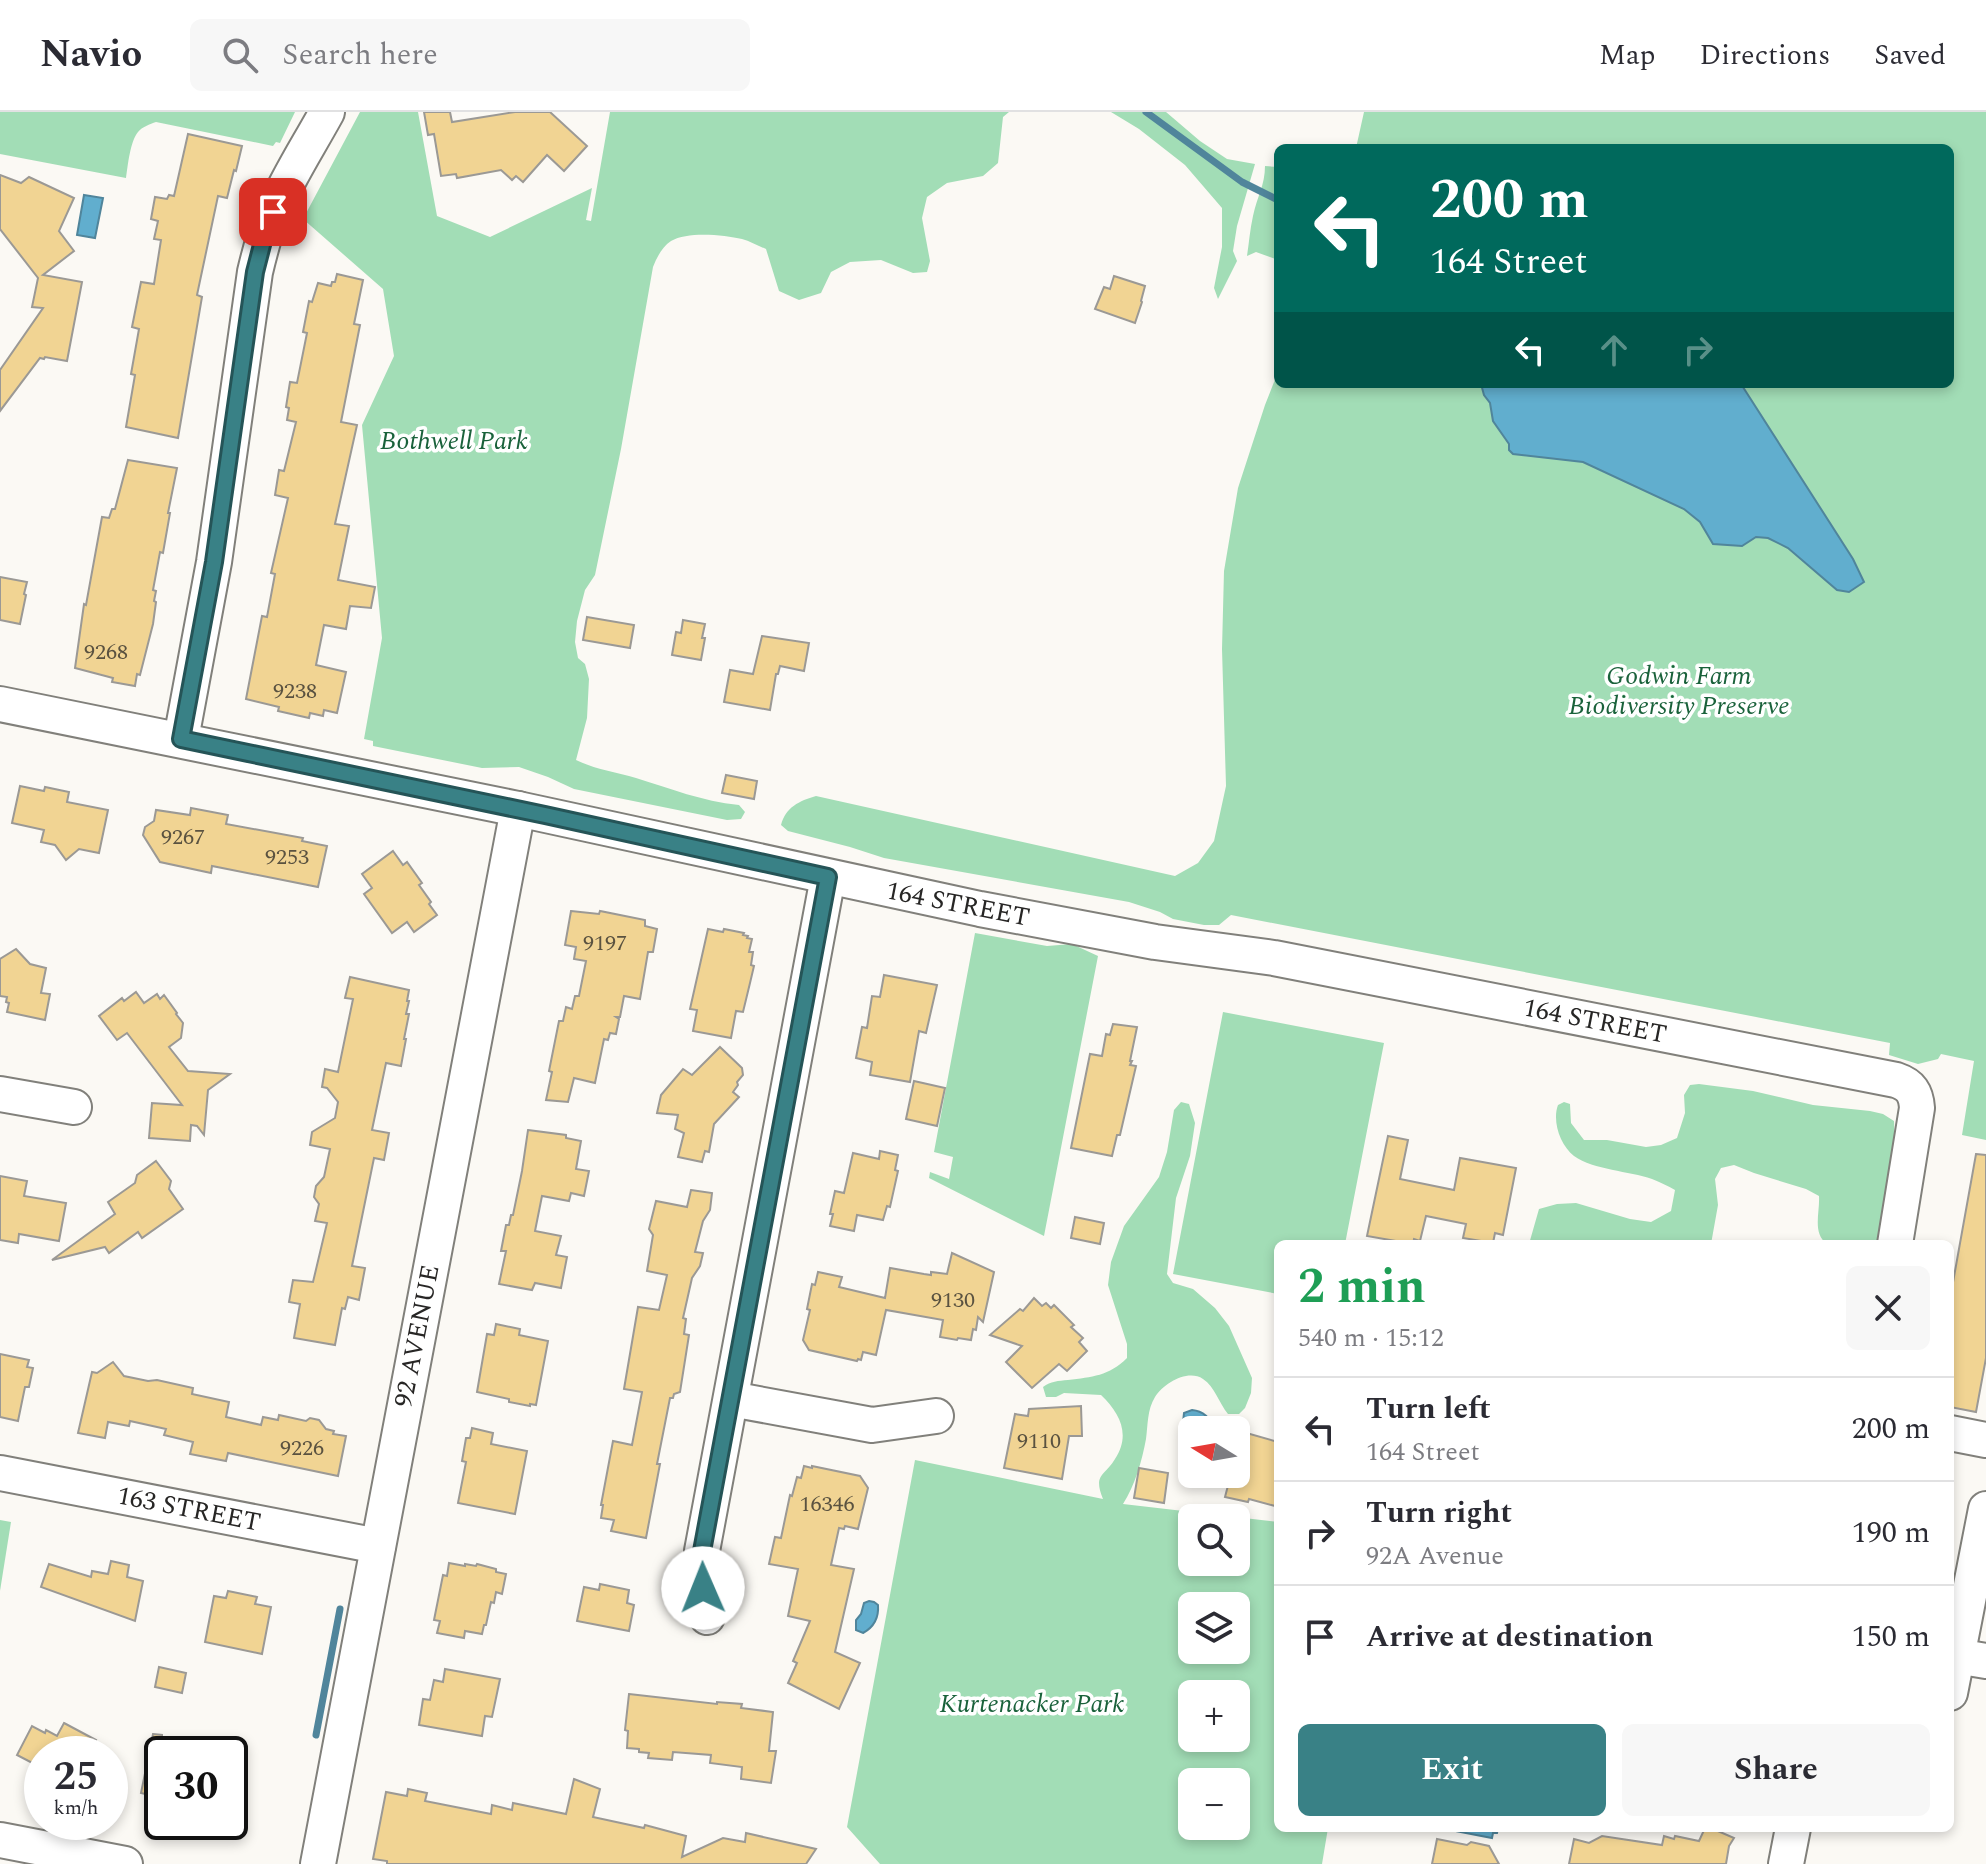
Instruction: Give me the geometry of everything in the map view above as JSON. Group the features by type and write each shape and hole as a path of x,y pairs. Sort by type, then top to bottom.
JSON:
{"street":[{"path":"181,739 214,562 255,272 273,212 327,112"},
{"name":"164 STREET","path":"0,704 518,809 980,909 1155,942 1274,958 1906,1084 1915,1093 1917,1108 1896,1240"},
{"name":"92 AVENUE","path":"318,1864 518,809"},
{"path":"707,1617 702,1551 828,877"},
{"path":"0,1094 74,1107"},
{"path":"731,1399 872,1425 936,1416"},
{"path":"1954,1434 1986,1440"},
{"name":"163 STREET","path":"0,1473 378,1546"},
{"path":"1954,1686 1971,1658 1986,1509"},
{"path":"1786,1864 1792,1832"},
{"path":"0,1840 125,1864"}],"green space":[{"path":"0,112 295,112 280,143 276,142 273,146 156,122 135,136 126,178 0,154"},
{"name":"Bothwell Park","path":"360,112 418,112 437,216 490,237 592,188 586,220 591,221 610,112 1009,112 1003,117 998,163 983,176 947,183 927,197 922,218 930,261 927,272 913,273 881,260 850,262 831,272 821,293 799,300 779,291 766,249 742,239 706,235 671,241 660,252 653,267 595,575 585,590 577,621 575,642 578,658 585,664 589,679 587,718 576,760 699,798 739,805 745,812 741,819 727,820 574,789 519,767 482,768 373,746 373,741 364,739 382,638 362,425 394,356 383,289 303,219"},
{"path":"1111,112 1166,112 1227,159 1255,164 1237,226 1233,251 1237,261 1218,299 1214,288 1222,247 1222,208 1185,165 1139,129"},
{"name":"Godwin Farm Biodiversity Preserve","path":"1364,112 1986,112 1986,1140 1962,1135 1974,1061 1941,1054 1938,1059 1918,1064 1889,1055 1890,1043 1231,915 1219,925 1173,919 1129,902 884,858 788,831 781,825 794,806 816,796 1175,876 1198,863 1214,841 1226,786 1222,649 1224,571 1238,488 1274,382 1274,388 1954,388 1954,144 1357,144"},
{"path":"1265,166 1274,167 1274,259 1256,252 1247,256 1252,221"},
{"path":"975,933 1047,946 1072,944 1098,956 1044,1236 929,1178 930,1172 949,1179 953,1157 934,1152"},
{"path":"1223,1012 1384,1043 1346,1240 1274,1240 1274,1293 1173,1274"},
{"path":"1690,1085 1753,1091 1813,1105 1870,1111 1894,1121 1895,1147 1881,1240 1823,1240 1818,1228 1819,1196 1734,1165 1721,1168 1715,1179 1718,1205 1712,1240 1530,1240 1539,1209 1557,1204 1576,1203 1651,1222 1671,1211 1675,1190 1652,1179 1591,1164 1574,1156 1558,1132 1558,1105 1564,1102 1570,1104 1571,1123 1584,1140 1607,1140 1646,1147 1661,1145 1677,1138 1685,1113 1684,1095"},
{"name":"Kurtenacker Park","path":"1181,1102 1189,1104 1195,1123 1190,1156 1176,1198 1167,1274 1173,1283 1193,1289 1215,1308 1229,1326 1252,1378 1251,1393 1239,1414 1228,1414 1211,1386 1197,1376 1177,1379 1164,1387 1150,1407 1140,1464 1123,1504 1178,1510 1178,1576 1250,1576 1250,1519 1274,1522 1274,1832 1327,1832 1322,1864 880,1864 847,1827 915,1460 1103,1499 1099,1485 1101,1476 1115,1459 1122,1441 1118,1417 1101,1395 1064,1393 1046,1397 1043,1387 1055,1382 1100,1375 1127,1358 1127,1344 1108,1285 1111,1262 1124,1226 1159,1177 1174,1110"},
{"path":"0,1520 11,1522 0,1591"}],"water":[{"path":"84,195 103,198 95,238 77,235"},
{"path":"1482,388 1744,388 1853,559 1864,582 1849,592 1837,590 1788,548 1768,538 1756,537 1742,546 1713,544 1700,522 1684,509 1583,462 1513,454 1493,421 1490,403"},
{"path":"1192,1410 1206,1416 1184,1416"},
{"path":"869,1601 878,1605 878,1614 873,1625 863,1633 856,1630 856,1620 864,1603"},
{"path":"1460,1832 1497,1832 1493,1833 1492,1838"}],"building":[{"path":"424,112 450,112 452,122 515,112 550,112 587,146 564,171 547,155 523,182 516,176 512,180 501,170 457,178 456,174 441,176 434,134 428,135"},
{"path":"188,134 242,146 227,198 218,196 197,295 202,297 178,438 126,427 139,329 132,327 141,282 154,284 161,240 154,239 158,221 151,219 155,197 167,199 169,195 174,196"},
{"path":"0,175 21,183 29,177 74,198 59,231 74,251 43,275 82,282 67,361 40,358 0,411 0,370 43,308 32,307 38,278 0,229"},
{"path":"337,274 363,280 354,324 360,325 341,422 357,425 335,524 349,526 338,580 375,587 371,608 350,606 346,629 324,625 316,665 346,672 337,713 324,710 323,716 310,713 309,718 246,699 262,616 267,617 275,574 271,573 288,498 275,495 279,470 284,471 296,422 287,420 290,382 297,383 307,333 303,332 309,301 312,302 318,283 331,286"},
{"path":"1114,276 1145,286 1135,323 1095,309 1104,287 1110,289"},
{"path":"128,460 177,468 163,553 160,552 153,590 156,591 156,602 153,624 135,686 112,682 113,678 75,668 84,604 102,517 109,518 112,509 115,509"},
{"path":"0,577 27,582 20,624 0,620"},
{"path":"587,617 634,625 630,648 583,640"},
{"path":"683,620 705,624 701,660 672,655 676,632 681,633"},
{"path":"762,636 809,643 804,671 780,666 770,710 724,702 730,670 753,674"},
{"path":"726,775 757,781 754,799 722,793"},
{"path":"20,786 69,792 67,802 108,810 99,853 79,849 66,860 55,845 41,842 44,830 12,823"},
{"path":"191,808 228,815 226,824 303,838 302,841 327,846 318,887 212,866 211,873 160,862 143,835 145,827 154,821 156,810 190,815"},
{"path":"393,851 403,865 407,862 422,883 419,885 437,915 414,932 407,922 392,933 364,894 372,888 362,874"},
{"path":"571,911 599,914 600,911 645,920 645,926 657,929 653,952 648,952 640,999 624,996 620,1017 616,1017 619,1019 616,1034 610,1033 608,1040 604,1039 595,1083 574,1078 568,1102 546,1100 559,1021 563,1021 566,1007 572,1009 575,996 579,996 586,961 574,959 576,947 565,945"},
{"path":"708,929 744,933 752,939 749,952 753,952 751,965 754,966 743,1012 736,1011 731,1038 693,1031 697,1010 690,1009"},
{"path":"16,949 30,964 46,968 41,993 50,994 45,1020 7,1012 7,997 0,996 0,959"},
{"path":"884,975 937,985 926,1033 919,1031 910,1082 870,1075 872,1062 856,1058 862,1027 867,1028 872,996 880,997"},
{"path":"350,977 409,990 406,1014 409,1014 401,1066 386,1063 372,1130 389,1133 384,1160 374,1158 352,1266 365,1268 359,1300 348,1297 345,1309 342,1308 335,1345 294,1338 300,1304 289,1302 293,1280 313,1282 327,1223 315,1221 319,1204 314,1197 316,1186 324,1177 330,1149 310,1145 312,1132 335,1118 338,1102 327,1088 322,1087 325,1069 338,1072 353,999 345,998"},
{"path":"136,992 144,1003 157,994 160,999 164,995 177,1013 183,1023 181,1038 169,1047 188,1071 230,1074 208,1090 204,1135 197,1126 191,1125 190,1141 149,1138 152,1103 182,1105 127,1033 117,1040 99,1016 122,998 124,1001"},
{"path":"1113,1024 1137,1027 1130,1061 1130,1065 1136,1066 1112,1156 1071,1148 1090,1054 1102,1056 1106,1034 1110,1035"},
{"path":"720,1047 742,1068 743,1075 733,1092 739,1097 714,1124 709,1152 705,1151 702,1162 678,1157 684,1133 675,1129 678,1115 657,1113 661,1095 683,1069 692,1075"},
{"path":"914,1081 945,1088 937,1126 906,1119"},
{"path":"528,1130 566,1135 566,1138 581,1141 576,1169 589,1171 584,1196 571,1193 569,1201 542,1196 535,1231 561,1236 556,1255 567,1257 561,1288 535,1283 532,1290 499,1284 506,1251 501,1251 506,1225 509,1225 513,1215"},
{"path":"1388,1136 1408,1140 1400,1179 1454,1190 1460,1158 1516,1168 1503,1235 1495,1233 1494,1240 1463,1238 1466,1224 1426,1216 1420,1240 1367,1236"},
{"path":"880,1151 898,1155 895,1170 898,1171 890,1207 887,1206 883,1220 857,1215 854,1231 830,1226 835,1191 844,1193 853,1153 879,1159"},
{"path":"1976,1154 1986,1155 1986,1358 1976,1412 1954,1408 1954,1277"},
{"path":"156,1161 171,1181 169,1189 183,1209 142,1238 138,1232 109,1253 105,1247 52,1260 115,1214 108,1202 135,1183 137,1175"},
{"path":"0,1176 27,1181 24,1196 66,1203 59,1241 19,1234 18,1243 0,1240"},
{"path":"691,1190 712,1193 710,1210 703,1221 695,1252 703,1253 700,1266 692,1278 683,1318 686,1319 684,1334 689,1335 680,1392 670,1398 646,1538 611,1531 614,1520 601,1518 601,1505 613,1441 632,1445 642,1392 624,1389 638,1307 659,1310 667,1275 647,1271 653,1235 649,1229 656,1201 687,1207"},
{"path":"1075,1217 1104,1223 1100,1244 1071,1238"},
{"path":"952,1253 994,1272 983,1322 978,1317 971,1340 940,1337 943,1320 886,1310 876,1355 863,1352 861,1360 857,1361 809,1350 803,1340 812,1284 815,1285 818,1272 842,1277 839,1287 885,1298 890,1268 931,1275 931,1272 947,1274"},
{"path":"1034,1298 1042,1306 1046,1303 1051,1308 1054,1305 1074,1325 1071,1327 1083,1338 1079,1342 1087,1351 1067,1371 1059,1364 1032,1388 1006,1362 1022,1346 990,1335 1020,1309 1023,1311"},
{"path":"496,1324 520,1329 519,1335 548,1341 536,1405 509,1402 509,1399 477,1392 487,1334 494,1335"},
{"path":"0,1354 29,1360 27,1367 33,1368 29,1387 25,1387 18,1421 0,1417"},
{"path":"113,1362 124,1376 193,1388 192,1394 229,1402 226,1417 261,1425 263,1417 278,1420 279,1415 306,1421 310,1418 319,1420 326,1429 334,1431 333,1434 346,1436 338,1476 228,1453 226,1461 190,1454 193,1442 164,1435 166,1429 130,1421 129,1426 108,1422 105,1438 78,1433 92,1372 97,1373"},
{"path":"1081,1406 1082,1436 1069,1436 1062,1479 1004,1468 1015,1414 1028,1416 1029,1409"},
{"path":"472,1428 493,1433 491,1444 527,1451 515,1514 458,1503 466,1462 462,1461 466,1438 470,1438"},
{"path":"1250,1434 1274,1441 1274,1506 1225,1497 1227,1488 1250,1488"},
{"path":"804,1466 860,1476 868,1488 858,1529 839,1528 831,1565 854,1569 835,1652 860,1663 839,1709 788,1683 797,1663 793,1661 810,1621 788,1616 798,1569 769,1564 775,1537 781,1538 790,1495 797,1477 801,1478"},
{"path":"1139,1468 1168,1473 1164,1503 1134,1498"},
{"path":"111,1561 129,1565 127,1577 143,1581 135,1621 41,1587 49,1564 91,1577 92,1571 108,1574"},
{"path":"449,1563 465,1566 477,1564 506,1574 502,1594 496,1592 494,1603 491,1602 482,1634 465,1631 464,1638 437,1633 440,1621 434,1620 443,1575 447,1576"},
{"path":"600,1584 629,1590 627,1603 634,1605 629,1631 577,1621 584,1587 599,1590"},
{"path":"228,1591 257,1597 255,1604 271,1607 262,1654 205,1642 214,1596 226,1598"},
{"path":"159,1667 186,1673 182,1693 155,1687"},
{"path":"445,1669 500,1679 492,1717 485,1716 482,1736 419,1725 423,1699 430,1700 434,1680 443,1682"},
{"path":"629,1694 742,1704 741,1708 773,1712 769,1751 776,1751 771,1783 741,1779 742,1767 710,1763 711,1755 673,1752 672,1760 648,1758 649,1753 627,1748 628,1731 625,1730"},
{"path":"64,1723 88,1736 57,1736"},
{"path":"32,1726 45,1733 46,1730 57,1736 27,1736"},
{"path":"24,1741 24,1759 17,1755"},
{"path":"574,1779 600,1789 593,1817 644,1828 645,1825 686,1836 682,1857 723,1838 745,1842 746,1833 816,1849 806,1864 387,1864 387,1861 373,1859 386,1792 407,1796 408,1789 427,1793 425,1801 491,1814 492,1805 512,1810 513,1803 566,1814"},
{"path":"1703,1832 1720,1832 1734,1838 1729,1846 1726,1864 1569,1864 1574,1839 1589,1843 1602,1836 1662,1845 1664,1836 1674,1839 1675,1836 1699,1841"},
{"path":"1437,1839 1489,1846 1499,1864 1432,1864"}],"waterway":[{"path":"1146,112 1242,182 1274,198"},
{"path":"316,1735 340,1609"}],"route":[{"path":"273,212 255,272 214,562 181,739 828,877 702,1551 703,1588"}]}
